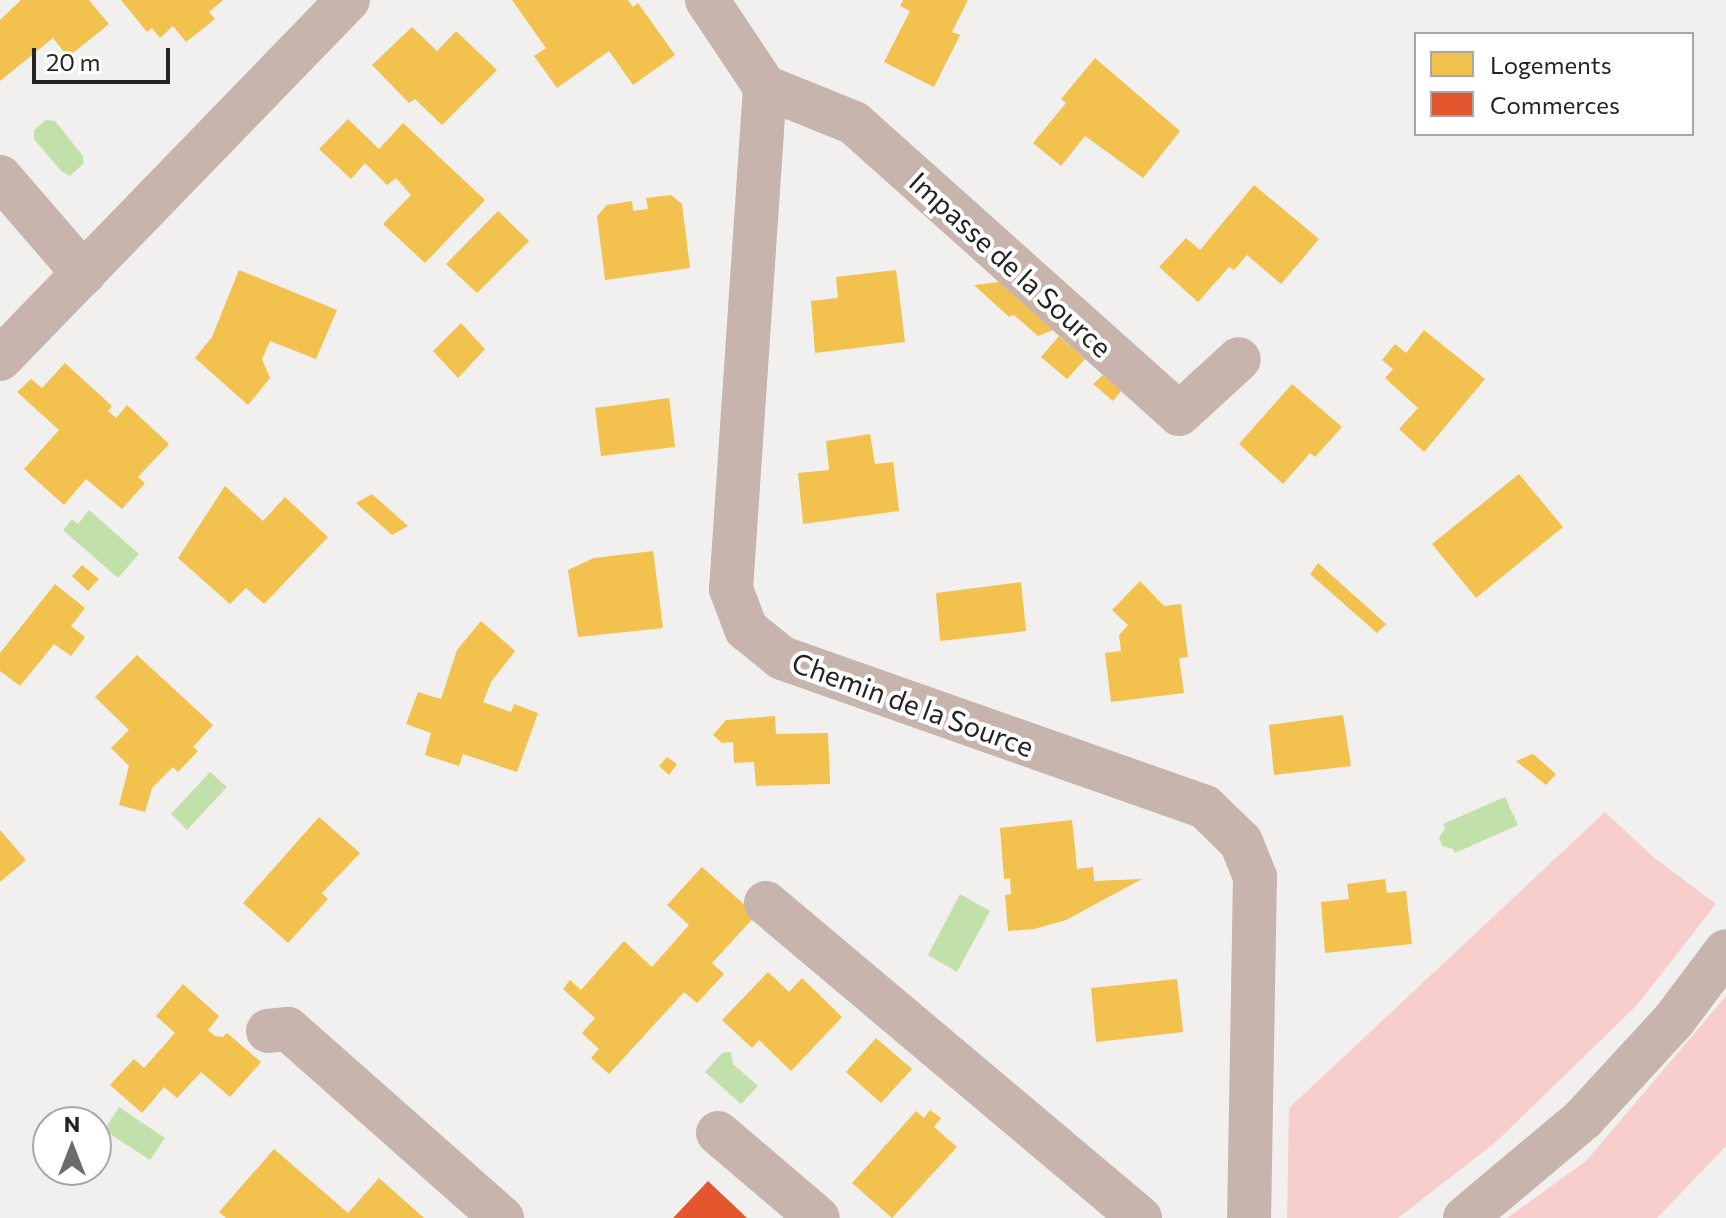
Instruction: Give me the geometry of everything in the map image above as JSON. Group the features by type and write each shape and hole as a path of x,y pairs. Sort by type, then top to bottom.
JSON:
{"street":[{"path":"0,359 348,0"},
{"path":"707,0 765,87"},
{"name":"Impasse de la Source","path":"765,87 854,123 1179,414 1239,359"},
{"name":"Chemin de la Source","path":"765,87 731,589 746,629 782,658 1205,807 1241,842 1255,877 1249,1218"},
{"path":"0,177 84,274"},
{"path":"766,903 1140,1218"},
{"path":"1465,1218 1583,1119 1674,1020 1726,951"},
{"path":"268,1031 288,1029 502,1218"},
{"path":"718,1133 818,1218"}],"shaded area":[{"path":"46,120 55,121 83,156 84,163 70,176 62,172 34,139 34,130"},
{"path":"89,510 139,554 118,578 63,530 72,519 78,524"},
{"path":"210,772 227,787 187,830 171,814"},
{"path":"1505,797 1518,825 1455,853 1453,849 1442,846 1439,837 1445,829 1443,824"},
{"path":"1605,812 1652,856 1716,904 1637,1005 1496,1142 1398,1218 1287,1218 1289,1108"},
{"path":"960,894 990,911 957,972 928,955"},
{"path":"1726,996 1726,1146 1657,1218 1507,1218 1586,1161"},
{"path":"731,1052 733,1064 758,1086 741,1104 705,1072 722,1053"},
{"path":"119,1107 165,1138 150,1160 112,1135 112,1118"}],"building: Logements":[{"path":"21,0 89,0 109,24 68,57 53,38 0,81 0,20"},
{"path":"121,0 223,0 209,12 215,19 186,42 173,26 160,38 152,28 147,32"},
{"path":"512,0 628,0 633,7 638,3 675,55 633,85 609,51 557,88 534,56 546,48"},
{"path":"903,0 968,0 952,32 960,35 934,87 884,62 910,11 900,6"},
{"path":"412,27 437,51 456,31 497,70 442,125 415,99 409,103 372,65"},
{"path":"1095,58 1180,131 1143,178 1085,136 1061,166 1033,143 1066,103 1061,99"},
{"path":"348,119 379,149 403,123 485,200 425,263 383,224 411,195 396,178 387,185 365,163 351,179 319,149"},
{"path":"1254,185 1319,239 1281,284 1247,255 1234,270 1229,267 1198,302 1159,267 1186,238 1200,250"},
{"path":"671,195 682,204 690,268 605,280 597,216 607,205 632,201 633,211 648,209 646,198"},
{"path":"498,211 529,241 477,293 446,264"},
{"path":"239,270 337,310 316,359 270,341 262,359 270,378 248,405 195,358 212,337"},
{"path":"896,270 905,342 815,353 811,301 838,298 836,277"},
{"path":"999,282 1053,330 1038,336 1014,315 1009,317 974,285"},
{"path":"461,323 485,349 458,378 433,351"},
{"path":"1424,330 1485,379 1424,452 1399,429 1418,408 1385,378 1393,369 1382,360 1395,344 1406,353"},
{"path":"1059,336 1085,359 1067,379 1041,357"},
{"path":"65,363 112,406 108,411 116,418 127,405 169,444 138,477 145,483 122,509 86,479 64,505 24,469 59,430 17,392 31,379 42,388"},
{"path":"1103,375 1121,391 1113,401 1093,384"},
{"path":"1292,384 1342,427 1315,457 1310,453 1283,484 1239,444"},
{"path":"669,398 675,447 601,456 595,408"},
{"path":"870,434 875,464 893,462 899,511 803,524 798,473 829,470 826,441"},
{"path":"1519,474 1563,527 1476,598 1432,544"},
{"path":"225,486 263,521 285,497 328,537 264,604 246,588 230,604 178,558"},
{"path":"372,494 408,526 392,535 356,503"},
{"path":"653,551 663,628 578,637 568,570 594,558"},
{"path":"1318,563 1386,624 1377,633 1310,574"},
{"path":"82,565 99,579 88,591 72,576"},
{"path":"1140,581 1164,606 1181,604 1188,657 1179,658 1184,693 1111,702 1105,653 1121,651 1119,635 1128,625 1112,610"},
{"path":"1021,582 1026,631 940,641 936,593"},
{"path":"55,584 85,608 71,626 85,637 71,656 54,644 20,686 0,671 0,653"},
{"path":"481,621 515,651 491,682 483,702 511,712 514,704 538,713 517,772 463,754 459,766 425,755 431,733 406,724 418,692 441,699 457,650"},
{"path":"137,655 213,725 193,747 198,751 178,772 173,767 152,788 145,812 119,805 129,766 111,748 129,730 95,697"},
{"path":"1343,715 1351,766 1274,775 1269,725"},
{"path":"775,716 776,734 828,733 830,784 756,786 754,762 734,763 733,742 722,743 713,735 726,720"},
{"path":"1533,754 1556,774 1546,785 1516,761"},
{"path":"667,757 677,764 669,775 659,766"},
{"path":"319,817 360,853 322,893 328,899 288,943 243,903"},
{"path":"1072,820 1077,869 1093,867 1094,881 1142,879 1066,920 1034,929 1008,931 1005,895 1011,894 1010,878 1004,879 1000,828"},
{"path":"0,830 26,860 0,882"},
{"path":"702,867 756,915 712,963 724,974 697,1003 684,992 609,1074 591,1058 599,1049 582,1033 595,1018 563,989 570,980 581,990 624,941 652,967 689,925 667,905"},
{"path":"1385,879 1387,893 1406,891 1412,944 1325,953 1321,902 1349,899 1347,884"},
{"path":"768,972 789,992 802,978 842,1017 791,1071 759,1040 752,1048 722,1020"},
{"path":"1177,979 1183,1032 1096,1042 1091,988"},
{"path":"183,984 219,1016 208,1030 215,1036 223,1037 227,1033 261,1062 230,1097 201,1072 177,1098 164,1087 142,1113 110,1085 134,1059 144,1068 175,1033 156,1016"},
{"path":"876,1038 912,1069 881,1103 846,1072"},
{"path":"930,1110 941,1118 934,1127 957,1147 892,1218 852,1183 916,1111 924,1118"},
{"path":"274,1149 348,1213 379,1178 424,1218 226,1218 219,1212"}],"building: Commerces":[{"path":"708,1181 747,1218 673,1218"}]}
